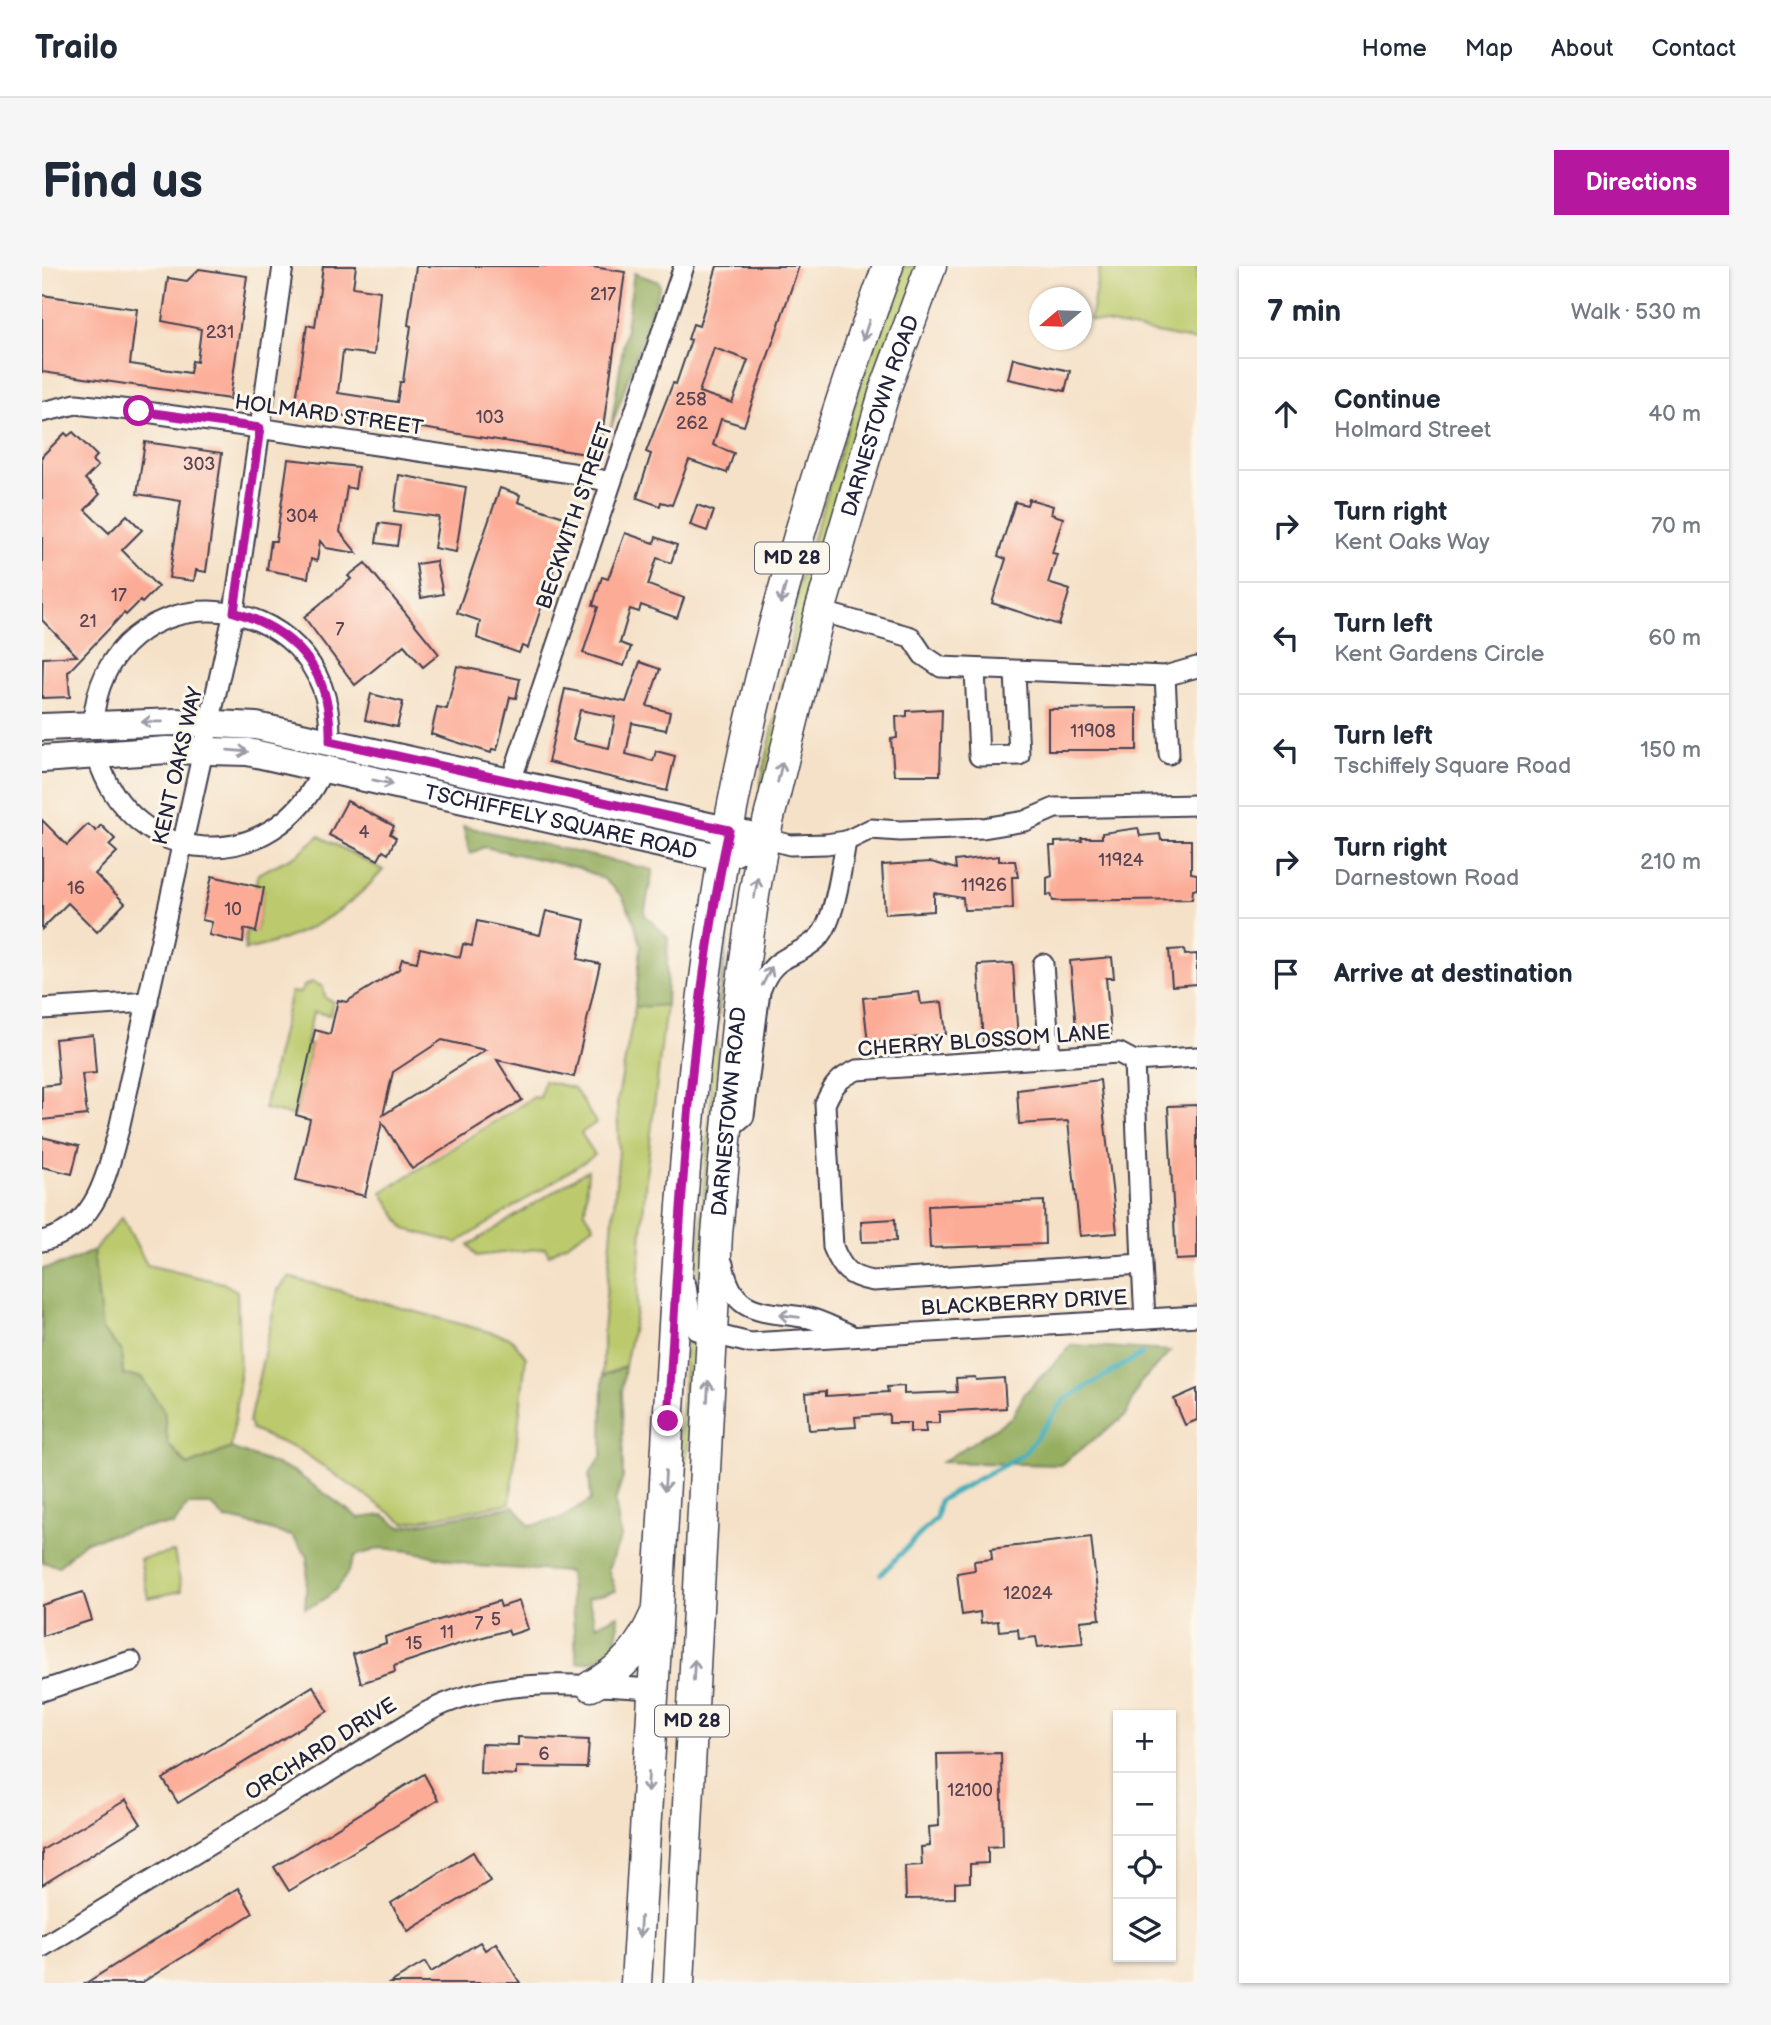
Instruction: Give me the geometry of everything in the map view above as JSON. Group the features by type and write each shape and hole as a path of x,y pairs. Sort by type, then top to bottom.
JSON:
{"main road":[{"name":"DARNESTOWN ROAD","path":"636,1983 679,1236 701,998 726,844 761,678 803,521 888,266"},
{"name":"DARNESTOWN ROAD","path":"679,1983 717,1234 741,990 764,838 820,611 882,397 931,266"},
{"path":"682,1921 669,1868 671,1756 666,1715 654,1689 675,1646 686,1501 704,1459"},
{"path":"591,1686 614,1674 629,1658 645,1639 659,1608"}],"street":[{"name":"KENT OAKS WAY","path":"42,1241 67,1231 86,1217 97,1199 119,1129 234,612 283,266"},
{"name":"BECKWITH STREET","path":"511,782 682,267"},
{"name":"HOLMARD STREET","path":"42,412 76,404 572,473 610,482"},
{"path":"93,724 100,688 107,672 117,656 143,631 176,615 194,611 234,612 271,626 309,660 324,691 330,741"},
{"path":"820,611 911,638 923,655 941,667 1165,676 1197,667"},
{"path":"975,670 979,756 1019,755 1015,671"},
{"path":"1165,676 1169,754"},
{"name":"TSCHIFFELY SQUARE ROAD","path":"42,727 211,722 256,726 511,782 726,844"},
{"name":"TSCHIFFELY SQUARE ROAD","path":"42,759 205,749 248,752 323,769 726,844 764,838"},
{"path":"97,755 107,783 130,815 152,831 184,844 222,847 270,833 301,806 323,769"},
{"path":"764,838 790,845 846,841 871,829 900,831 983,828 1026,821 1055,808 1197,805"},
{"path":"726,1131 744,1116 760,991 766,975 773,965 819,937 828,923 846,841"},
{"path":"1043,964 1050,1057"},
{"path":"42,1009 148,1002"},
{"name":"CHERRY BLOSSOM LANE","path":"1142,1264 873,1281 853,1277 841,1266 833,1247 825,1104 838,1079 857,1069 1050,1057 1119,1053 1134,1061 1145,1319"},
{"path":"1134,1061 1197,1057"},
{"name":"BLACKBERRY DRIVE","path":"717,1234 727,1283 741,1304 757,1311 812,1319 854,1336"},
{"path":"679,1236 693,1324 697,1330 711,1335"},
{"name":"BLACKBERRY DRIVE","path":"711,1335 750,1343 1197,1316"},
{"path":"42,1691 131,1661"},
{"name":"ORCHARD DRIVE","path":"42,1947 437,1706 473,1692 499,1687 591,1686 654,1689"}],"green space":[{"path":"903,266 919,266 760,803 761,781 790,652 797,590 871,352"},
{"path":"1100,266 1197,266 1197,341 1092,320"},
{"path":"634,273 659,282 660,286 611,428"},
{"path":"463,826 653,870 644,914 668,938 666,1005 635,1007 641,945 633,918 622,896 604,879 579,868 484,847 470,854"},
{"path":"319,836 383,870 354,899 321,922 285,939 245,950 246,929 256,931 264,889 255,887 258,874 298,854"},
{"path":"734,891 717,1029 717,1081 699,1305 697,1268 711,1099 709,1059"},
{"path":"312,982 322,986 326,999 333,1001 330,1015 313,1012 306,1044 311,1045 295,1116 264,1109 291,992 300,993 304,986"},
{"path":"666,1005 646,1176 636,1312 625,1366 603,1376 603,1331 619,1150 617,1103 635,1007"},
{"path":"544,1081 574,1088 596,1123 581,1133 595,1155 457,1243 405,1229 382,1192 534,1097 540,1098"},
{"path":"588,1170 585,1212 594,1226 549,1255 545,1248 476,1256 469,1245"},
{"path":"122,1217 147,1265 223,1283 237,1291 240,1377 231,1448 188,1466 168,1444 164,1411 123,1375 121,1350 102,1331 93,1251"},
{"path":"93,1251 102,1330 121,1350 123,1375 141,1377 164,1411 168,1444 188,1466 231,1448 293,1471 359,1518 384,1515 401,1527 514,1506 530,1526 562,1518 591,1500 589,1474 602,1456 603,1376 625,1366 622,1391 623,1477 615,1502 621,1537 608,1569 616,1591 588,1598 596,1626 618,1615 617,1646 598,1660 577,1663 569,1572 477,1566 410,1551 381,1548 355,1556 337,1588 323,1600 305,1608 308,1557 292,1536 225,1519 211,1505 188,1505 173,1525 142,1527 84,1542 59,1566 42,1562 42,1269 66,1263"},
{"path":"289,1277 511,1338 526,1357 510,1503 405,1523 301,1451 252,1430 249,1422 278,1290"},
{"path":"687,1331 701,1344 681,1497 676,1497"},
{"path":"1072,1345 1171,1351 1140,1383 1126,1415 1060,1465 942,1462 1012,1417 1025,1393"},
{"path":"174,1552 182,1591 148,1598 140,1559"}],"building":[{"path":"323,266 356,266 353,287 380,291 374,355 343,351 338,393 397,402 400,382 403,382 411,326 408,325 416,266 586,266 625,272 599,456 295,408 307,325 315,327"},
{"path":"717,266 799,266 744,426 721,419 713,445 734,453 727,473 689,460 672,505 661,502 660,506 637,498 651,454 646,452 673,383 676,384 691,340 688,339 693,324 699,326","holes":["714,348 748,360 732,403 699,392"]},
{"path":"199,269 247,276 230,399 42,372 42,295 137,309 130,364 190,373 192,361 197,362 201,329 162,321 168,278 187,281"},
{"path":"1013,358 1070,371 1065,391 1008,379"},
{"path":"73,432 97,456 92,461 98,466 85,479 100,494 85,510 109,533 127,515 142,530 122,550 158,587 142,603 140,601 126,615 124,613 68,672 70,697 42,698 43,658 77,656 42,620 42,456 65,433 68,436"},
{"path":"145,442 222,453 206,572 196,570 194,581 169,578 181,501 137,494"},
{"path":"288,459 358,467 355,489 347,487 340,532 357,553 326,548 320,541 317,561 311,559 308,578 267,570 271,541 276,541"},
{"path":"399,475 466,487 456,552 434,548 439,517 394,511"},
{"path":"500,488 520,495 518,502 570,519 528,648 522,646 519,653 477,638 480,621 457,613"},
{"path":"1029,499 1053,506 1051,514 1063,518 1052,553 1057,554 1048,583 1070,590 1059,625 992,603 1006,559 998,556 1015,502 1027,505"},
{"path":"697,505 714,511 707,531 690,525"},
{"path":"379,523 400,526 397,546 376,543"},
{"path":"625,533 654,543 656,537 677,545 671,563 657,558 648,585 684,598 677,618 641,605 639,612 630,609 620,643 631,647 624,666 583,653 598,607 593,605 602,577 608,579"},
{"path":"436,561 443,594 421,598 416,564"},
{"path":"365,563 439,654 423,667 404,645 355,685 304,617 351,579 348,576"},
{"path":"640,662 660,669 647,706 670,712 666,730 632,723 626,754 653,761 656,751 675,756 667,791 548,762 565,689 626,702","holes":["580,710 615,717 609,748 573,740"]},
{"path":"457,666 520,679 516,698 510,697 497,750 492,749 491,753 431,734 437,707 447,709"},
{"path":"371,694 403,702 397,727 365,720"},
{"path":"1137,708 1137,750 1048,750 1048,709"},
{"path":"942,709 940,775 894,775 891,739 897,738 896,717 907,716 907,711"},
{"path":"347,801 394,826 390,834 396,838 388,854 383,851 378,860 329,835"},
{"path":"42,820 67,845 88,824 96,831 101,825 115,839 109,845 117,852 95,874 125,903 97,932 68,903 42,929"},
{"path":"1138,828 1140,836 1160,834 1161,840 1191,840 1191,873 1197,874 1197,889 1193,890 1192,899 1053,901 1051,894 1047,895 1047,878 1052,876 1050,846 1055,846 1055,842 1102,838 1102,833"},
{"path":"999,856 999,861 1015,861 1018,877 1012,877 1013,909 964,910 963,898 934,893 934,911 885,914 882,865 931,862 956,869 955,861"},
{"path":"212,876 264,888 256,932 244,929 243,943 209,935 212,922 202,920"},
{"path":"546,911 585,920 578,959 600,964 574,1077 497,1060 522,1100 412,1169 382,1122 365,1196 296,1180 310,1119 296,1115 315,1030 330,1034 338,1000 346,1002 399,969 402,959 417,962 420,948 460,957 463,944 472,946 477,921 540,935","holes":["442,1040 485,1050 383,1115 393,1072"]},
{"path":"1184,949 1185,955 1197,954 1197,984 1172,986 1169,950"},
{"path":"1112,957 1114,978 1106,978 1111,1036 1077,1039 1070,961"},
{"path":"1013,963 1018,1041 983,1043 978,965"},
{"path":"919,992 921,1004 942,1002 946,1034 868,1043 863,998"},
{"path":"93,1035 96,1073 82,1074 87,1115 42,1120 42,1086 59,1084 55,1039"},
{"path":"1100,1080 1117,1233 1080,1236 1068,1121 1019,1124 1017,1090"},
{"path":"1197,1105 1197,1259 1176,1260 1168,1106"},
{"path":"42,1137 79,1146 72,1174 42,1167"},
{"path":"1044,1201 1045,1244 930,1248 928,1206"},
{"path":"895,1219 896,1241 862,1242 861,1221"},
{"path":"975,1377 976,1380 1004,1378 1006,1408 939,1412 939,1423 925,1423 926,1432 910,1432 910,1423 889,1423 889,1414 855,1417 856,1427 809,1430 806,1393 826,1391 826,1396 888,1392 887,1387 904,1386 904,1394 957,1392 956,1378"},
{"path":"1197,1389 1197,1420 1185,1425 1174,1399"},
{"path":"1091,1537 1100,1619 1080,1621 1083,1643 1038,1647 1036,1637 1019,1639 1018,1629 999,1631 998,1621 981,1623 980,1612 962,1615 957,1573 975,1570 974,1561 992,1559 991,1549"},
{"path":"83,1592 92,1620 42,1636 42,1605"},
{"path":"499,1601 501,1607 519,1601 528,1629 510,1635 508,1630 459,1644 394,1666 395,1672 361,1683 353,1654 386,1643 385,1637"},
{"path":"313,1686 328,1711 178,1803 163,1779"},
{"path":"518,1737 589,1740 587,1768 516,1767 516,1775 480,1773 481,1744 518,1745"},
{"path":"1001,1753 1003,1846 988,1847 988,1863 970,1864 970,1882 955,1883 955,1898 906,1899 905,1866 922,1865 921,1847 930,1846 929,1827 939,1826 937,1754"},
{"path":"424,1774 438,1800 289,1891 274,1867"},
{"path":"126,1800 141,1824 42,1885 42,1850"},
{"path":"473,1852 490,1881 408,1931 391,1903"},
{"path":"238,1888 253,1913 215,1937 141,1983 86,1983"},
{"path":"480,1942 485,1950 496,1943 520,1983 390,1983 425,1962 431,1972"}],"waterway":[{"path":"881,1574 936,1518 940,1500 1024,1454 1064,1400 1142,1354"}],"route":[{"path":"139,411 260,428 234,612 256,618 271,626 285,635 309,660 324,691 330,741 729,830 701,998 688,1120 668,1421"}]}
